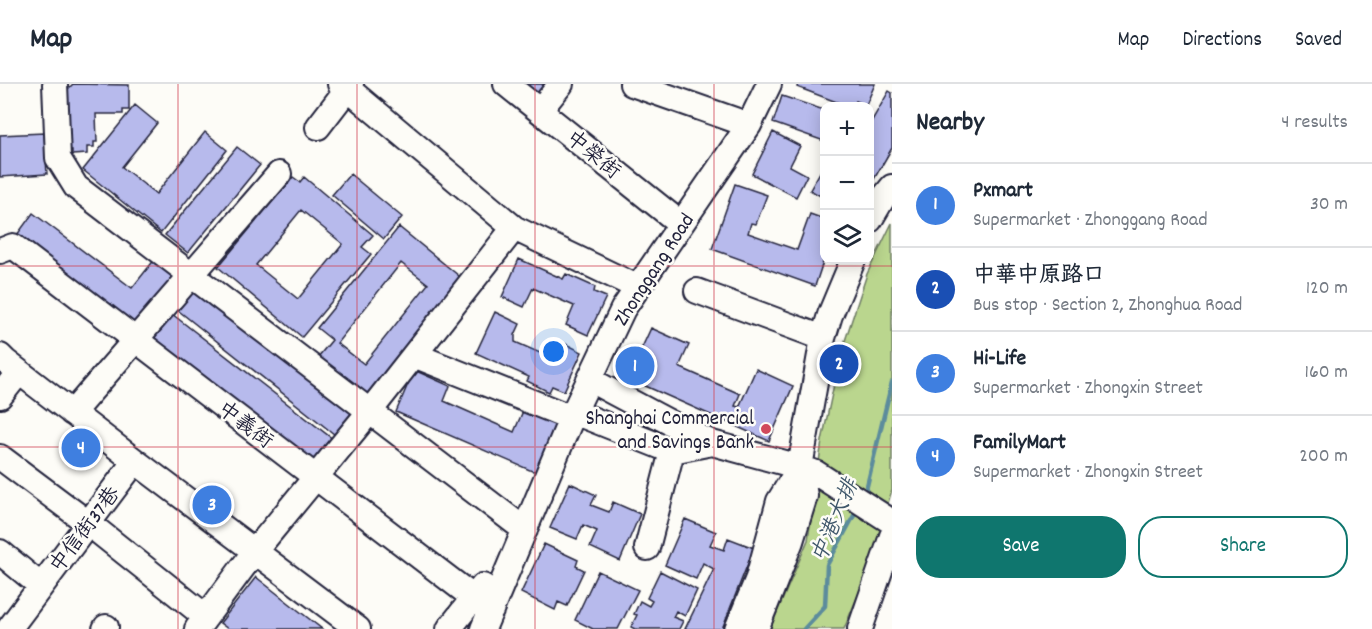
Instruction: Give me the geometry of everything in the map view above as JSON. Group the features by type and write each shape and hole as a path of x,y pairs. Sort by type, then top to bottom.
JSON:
{"street":[{"path":"55,84 58,159 76,187 370,411 523,534"},
{"name":"中榮街","path":"506,84 681,224"},
{"path":"540,110 561,84"},
{"path":"632,84 748,125"},
{"name":"Zhonggang Road","path":"449,629 483,612 523,534 573,415 623,309 748,125 769,84"},
{"path":"318,127 346,85 514,228 637,287"},
{"path":"72,413 279,174"},
{"path":"874,213 892,187"},
{"path":"0,457 88,523 201,623 255,551 370,411 514,228"},
{"name":"中義街","path":"0,251 13,246 315,476 483,612"},
{"path":"756,629 791,541 805,496 824,338 830,315 851,264"},
{"path":"697,291 824,338"},
{"path":"414,355 672,450 712,443"},
{"path":"0,356 358,629"},
{"path":"0,396 19,372"},
{"path":"590,380 712,443 808,470 887,518"},
{"path":"646,548 672,450"},
{"name":"中信街37巷","path":"9,629 135,461"},
{"path":"737,629 758,578 779,501 808,470"},
{"path":"860,629 892,536"},
{"path":"0,552 37,591"}],"green space":[{"path":"892,223 892,490 867,573 844,629 770,629 808,540 822,441 840,356 867,274 874,264"}],"building":[{"path":"73,84 129,85 129,110 123,110 123,114 96,114 97,142 94,142 94,147 87,147 87,154 72,155 72,150 68,150 67,93"},
{"path":"520,84 545,84 535,96"},
{"path":"798,84 875,84 867,102 836,102 797,87"},
{"path":"889,91 892,93 892,148 874,179 874,156 874,117"},
{"path":"782,96 820,109 820,140 773,123"},
{"path":"135,105 157,123 122,167 156,194 205,132 227,150 161,233 83,170"},
{"path":"773,132 800,146 790,166 807,175 796,197 752,174"},
{"path":"44,133 47,174 0,177 0,135"},
{"path":"237,147 260,165 188,253 165,235"},
{"path":"820,172 820,196 810,190"},
{"path":"350,174 402,217 384,239 332,195"},
{"path":"293,177 300,182 304,177 373,235 362,247 371,254 302,337 218,267","holes":["301,210 343,244 298,299 256,265"]},
{"path":"735,184 767,195 756,224 751,223 748,233 797,250 810,214 820,218 820,264 822,264 815,286 712,249"},
{"path":"33,213 132,288 159,254 181,270 135,331 14,239"},
{"path":"399,227 464,280 368,398 318,357 332,340 317,328","holes":["401,263 428,284 364,364 337,343"]},
{"path":"519,259 563,279 566,274 595,287 594,292 606,297 588,335 566,325 574,306 533,288 524,307 502,297"},
{"path":"191,289 360,411 339,438 175,308"},
{"path":"495,312 520,324 515,335 515,342 549,357 554,353 560,341 582,352 564,391 552,386 549,392 527,381 529,377 476,353"},
{"path":"172,314 334,440 312,471 147,341"},
{"path":"651,328 689,345 679,367 740,394 735,406 739,407 756,369 793,386 769,441 623,376 633,354 638,356"},
{"path":"414,370 450,386 444,401 514,432 526,404 560,418 538,470 532,471 396,412"},
{"path":"570,483 596,495 591,505 609,512 613,502 640,514 620,561 590,547 597,531 583,525 577,539 550,528"},
{"path":"685,519 716,532 710,545 724,550 728,538 754,548 722,629 685,629 714,569 703,563 696,579 665,565"},
{"path":"544,544 578,560 576,566 584,570 567,606 558,602 555,610 521,593"},
{"path":"598,571 638,590 618,629 593,629 575,620"},
{"path":"660,571 697,590 685,616 676,611 673,617 683,621 679,629 635,629 631,627 637,615 634,614 640,601 649,606 652,601 647,598"},
{"path":"256,577 322,629 228,629 220,623"}],"waterway":[{"name":"中港大排","path":"865,494 892,382"},
{"name":"中港大排","path":"804,629 825,606 827,565 857,510"}],"place":[{"name":"中華中原路口","path":"839,364"},
{"name":"Pxmart","path":"635,366"},
{"name":"Shanghai Commercial and Savings Bank","path":"766,429"},
{"name":"FamilyMart","path":"81,448"},
{"name":"Hi-Life","path":"212,505"}]}
